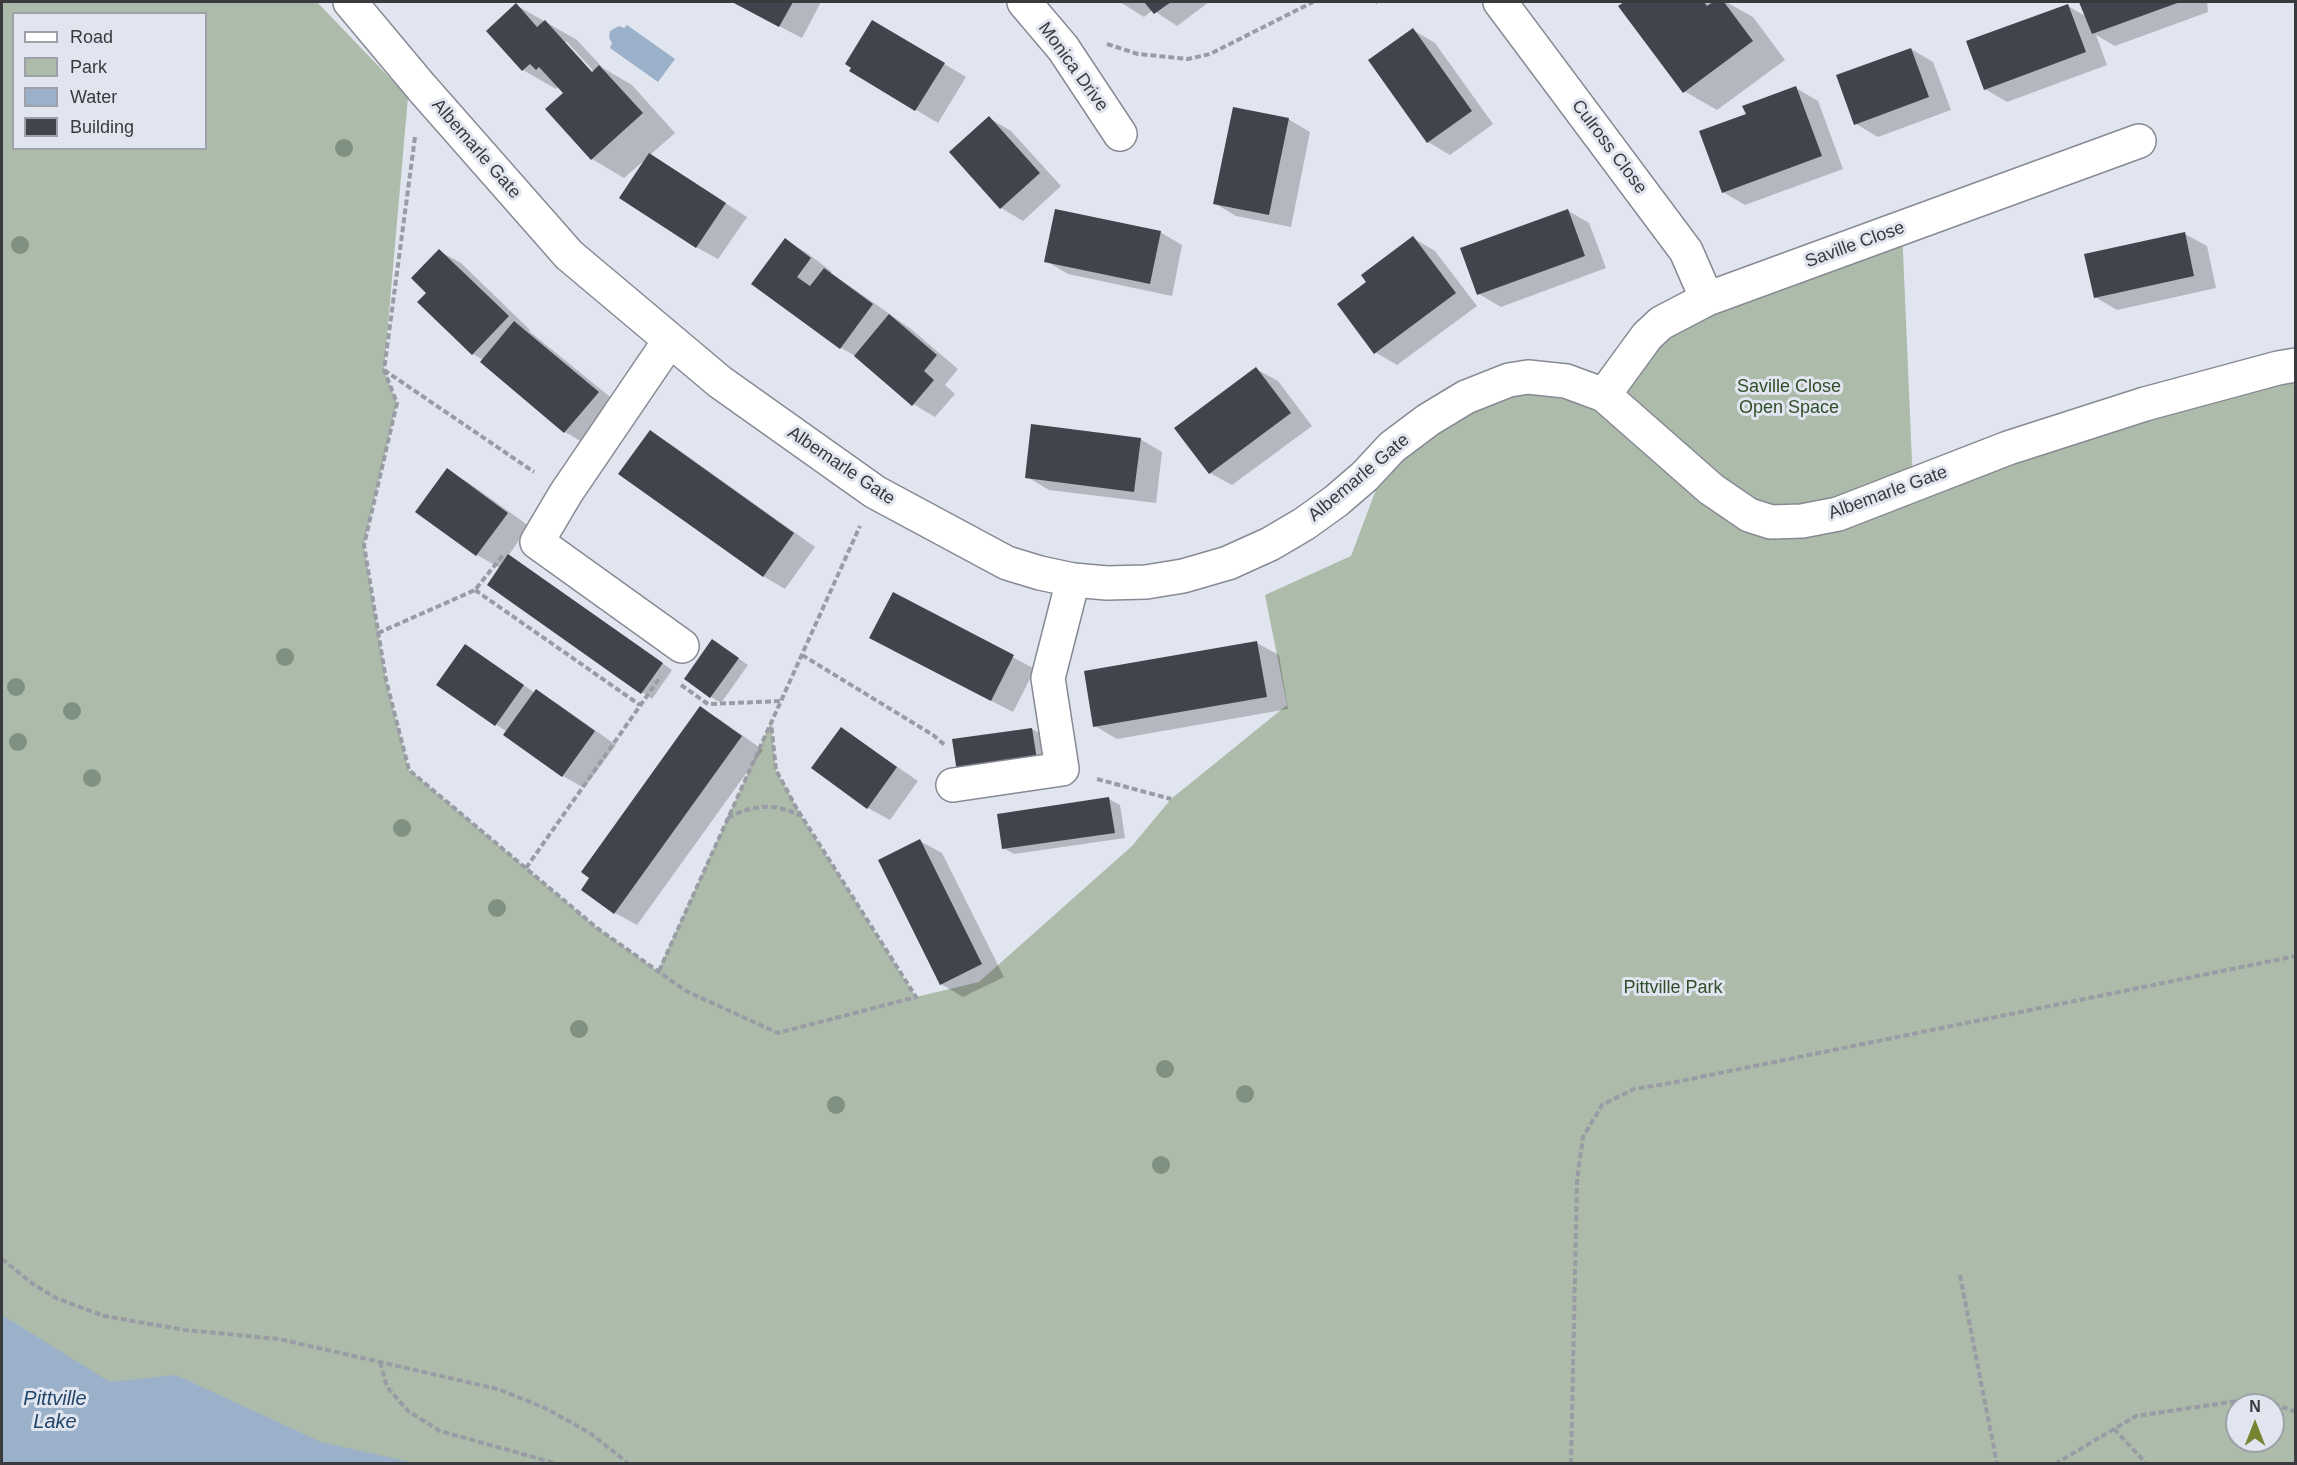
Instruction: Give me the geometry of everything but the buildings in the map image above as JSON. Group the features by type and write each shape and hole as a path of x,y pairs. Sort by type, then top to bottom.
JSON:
{"street":[{"name":"Albemarle Gate","path":"350,2 568,255 720,382 875,492 1007,562 1040,573 1073,580 1107,583 1146,582 1183,576 1228,562 1270,544 1304,524 1336,501 1365,476 1392,447 1428,420 1466,397 1509,380 1528,377 1548,378 1566,381 1604,395 1730,504 1749,515 1771,522 1782,522 1802,521 1838,514 2008,448 2145,404 2295,365"},
{"name":"Monica Drive","path":"1024,2 1063,48 1120,134"},
{"name":"Culross Close","path":"1500,2 1686,251 1707,300"},
{"name":"Saville Close","path":"1604,395 1647,336 1661,323 1707,300 2139,141"},
{"path":"670,340 566,493 537,542 682,646"},
{"path":"953,785 1062,769 1048,678 1073,580"}],"path":[{"path":"1102,41 1138,54 1188,59 1210,54 1313,2"},
{"path":"422,88 384,370 397,403 364,545 386,680 409,770 597,928 686,991 778,1032 916,997 802,817 776,770 771,722"},
{"path":"2295,217 2295,234"},
{"path":"384,370 566,493"},
{"path":"659,971 875,492"},
{"path":"378,633 475,590 513,543 537,542"},
{"path":"475,590 640,705"},
{"path":"526,868 682,646"},
{"path":"802,655 933,735 949,749 953,785"},
{"path":"663,672 708,704 781,701"},
{"path":"1062,769 1171,799"},
{"path":"727,819 744,810 762,806 790,810 802,817"},
{"path":"1571,1464 1577,1180 1583,1137 1602,1105 1634,1089 2295,956"},
{"path":"2,1259 33,1284 56,1298 104,1316 185,1330 279,1339 498,1389 544,1408 590,1433 629,1464"},
{"path":"1960,1275 1997,1464"},
{"path":"380,1361 387,1387 408,1411 440,1431 558,1464"},
{"path":"2055,1464 2136,1416 2258,1398 2295,1412"},
{"path":"2115,1429 2147,1464"}],"green space":[{"name":"Pittville Park","path":"2,2 317,2 408,97 384,370 397,403 364,545 386,680 409,770 597,928 658,971 771,722 776,770 802,817 916,997 979,982 1132,846 1171,799 1287,705 1265,595 1351,556 1392,447 1490,387 1604,395 1647,336 1902,228 1913,485 2295,373 2295,1463 2,1464"}],"water":[{"path":"627,25 675,59 658,82 610,48 612,43 609,38 610,31 619,26 624,28"},
{"name":"Pittville Lake","path":"2,1315 110,1382 176,1375 321,1442 415,1463 2,1463"}],"park label":[{"name":"Saville Close Open Space","path":"1789,397"}]}
